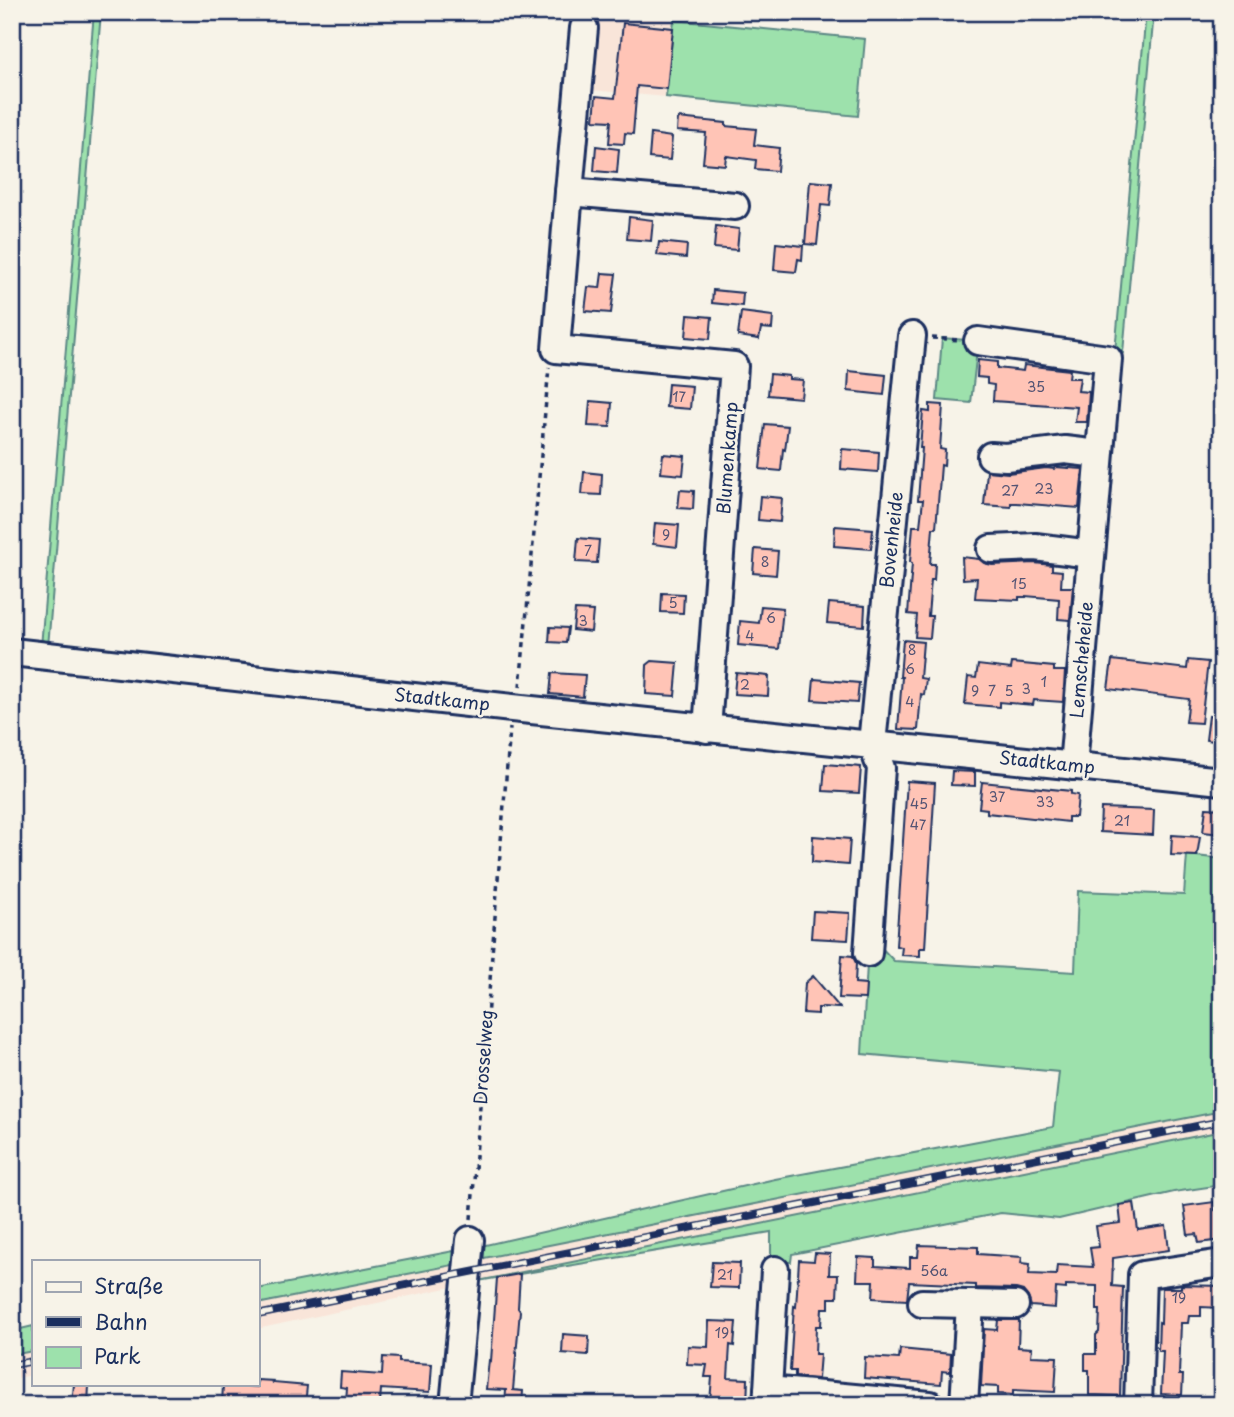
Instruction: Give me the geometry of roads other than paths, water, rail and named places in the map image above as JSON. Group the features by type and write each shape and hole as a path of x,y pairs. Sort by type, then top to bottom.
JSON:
{"street":[{"path":"584,28 569,191 735,206"},
{"name":"Blumenkamp","path":"569,191 556,349 734,366 708,729"},
{"name":"Bovenheide","path":"872,744 912,336"},
{"name":"Lemscheheide","path":"978,341 1108,359 1073,766"},
{"path":"991,456 1006,457 1065,450 1099,454"},
{"path":"990,549 1035,547 1091,554"},
{"name":"Stadtkamp","path":"12,652 708,729 1222,781"},
{"path":"868,953 881,768 872,744"},
{"path":"454,1405 470,1240"},
{"path":"1139,1405 1142,1275 1222,1263"},
{"path":"775,1270 767,1397 930,1405"},
{"path":"922,1303 1015,1305"},
{"path":"964,1405 970,1304"}],"railway":[{"path":"259,1315 1222,1121"},
{"path":"12,1365 32,1361"}]}
